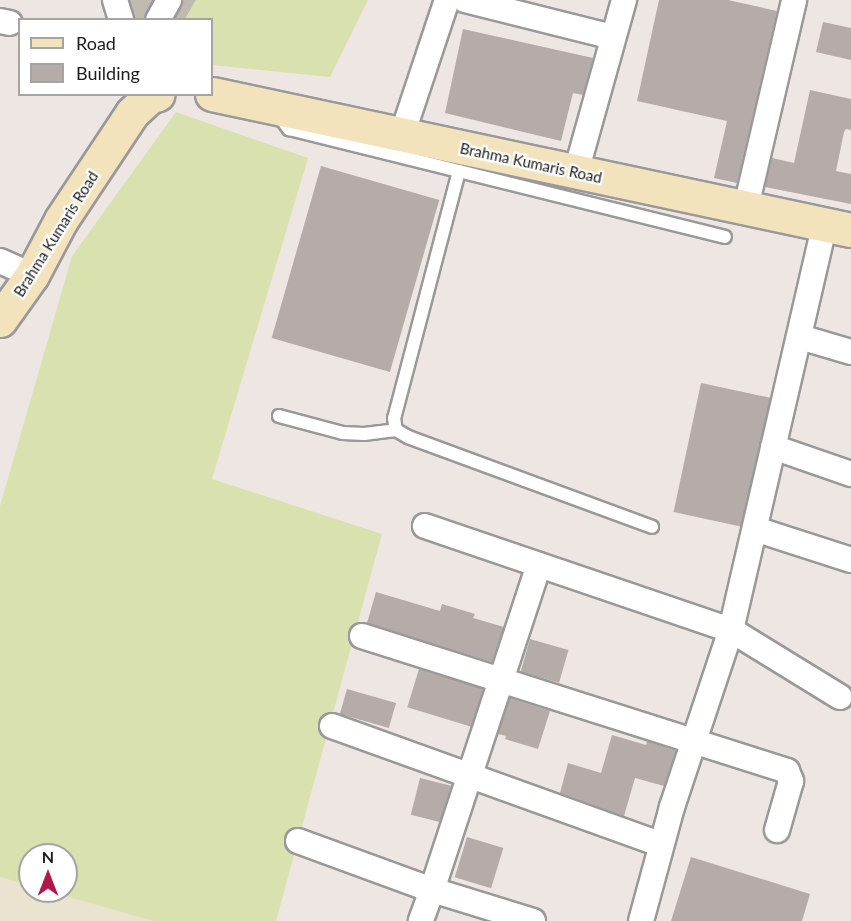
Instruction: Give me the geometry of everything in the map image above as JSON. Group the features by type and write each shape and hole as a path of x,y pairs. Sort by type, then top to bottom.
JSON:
{"street":[{"path":"115,0 120,18"},
{"path":"159,18 169,0"},
{"path":"402,135 447,0"},
{"path":"465,0 612,37"},
{"path":"576,172 624,0"},
{"path":"746,207 794,0"},
{"name":"Brahma Kumaris Road","path":"213,94 838,227"},
{"name":"Brahma Kumaris Road","path":"0,320 32,275 61,220 132,113 154,96"},
{"path":"641,921 660,844 731,630 800,337 838,227"},
{"path":"0,261 32,275"},
{"path":"800,337 851,352"},
{"path":"774,447 851,474"},
{"path":"425,526 731,630 840,697"},
{"path":"755,529 851,560"},
{"path":"421,921 539,565"},
{"path":"362,636 787,771 791,781 777,830"},
{"path":"332,726 660,844"},
{"path":"298,841 522,920"}],"lane":[{"path":"274,108 289,129 725,237"},
{"path":"396,430 394,418 459,171"},
{"path":"279,416 343,433 376,433 396,430 408,437 652,527"}],"shaded area":[{"path":"105,0 196,0 186,18 111,18"},
{"path":"0,877 18,882 18,903 78,903 78,900 153,921 0,921"}],"green space":[{"path":"196,0 368,0 330,77 213,65 213,18 186,18"},
{"path":"176,112 308,158 212,479 382,534 276,921 153,921 78,900 78,843 18,843 18,882 0,877 0,506 72,256"}],"building":[{"path":"659,0 728,0 777,11 737,183 714,178 727,121 637,101"},
{"path":"823,22 851,28 851,60 816,52"},
{"path":"463,29 593,58 583,95 573,93 561,141 445,113"},
{"path":"810,90 851,99 851,130 846,129 844,132 836,171 851,174 851,204 765,187 772,158 794,163"},
{"path":"321,166 439,200 390,372 272,338"},
{"path":"701,383 770,398 743,527 674,512"},
{"path":"376,592 440,611 442,604 475,614 473,618 504,627 492,662 367,623"},
{"path":"530,639 568,650 559,683 521,672"},
{"path":"419,669 483,689 471,727 407,707"},
{"path":"347,689 396,703 389,728 340,714"},
{"path":"510,698 550,711 538,749 505,739 506,736 498,734"},
{"path":"612,735 646,745 647,741 676,751 664,786 635,778 624,816 560,793 568,763 601,773"},
{"path":"420,778 451,786 442,823 411,815"},
{"path":"467,837 503,848 491,888 455,877"},
{"path":"691,857 810,894 802,921 671,921"}]}
